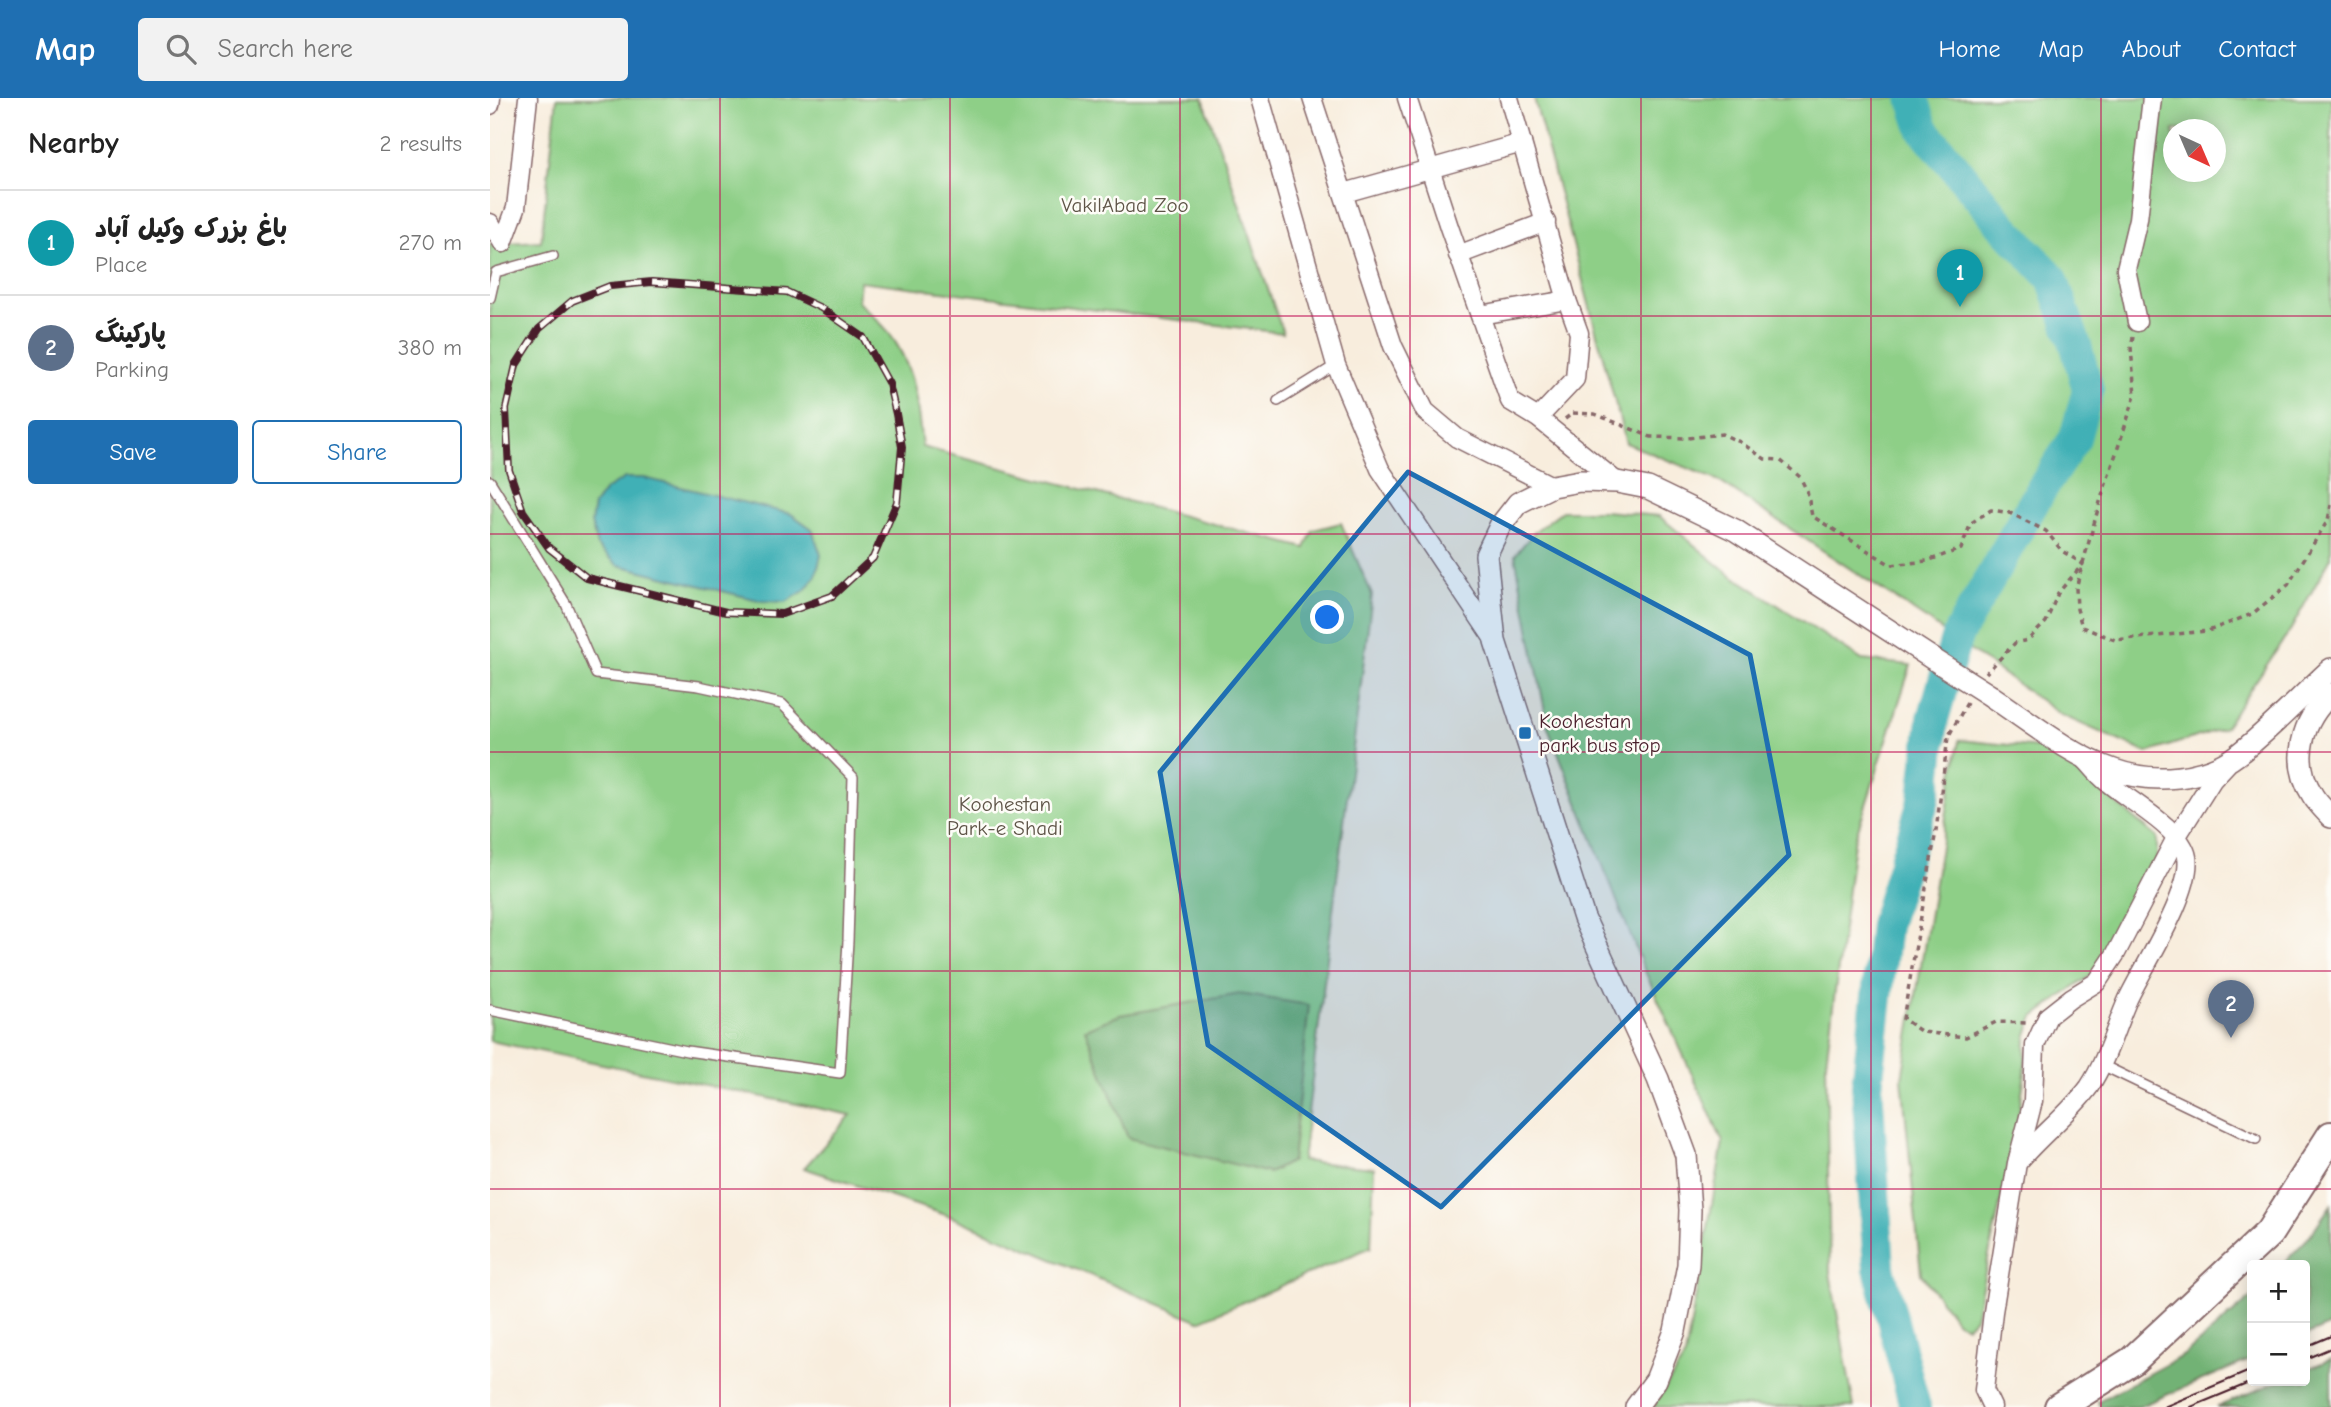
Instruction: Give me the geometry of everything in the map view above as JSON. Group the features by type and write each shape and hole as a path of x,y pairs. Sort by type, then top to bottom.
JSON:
{"highway":[{"path":"2059,1407 2132,1361 2269,1233 2331,1136"}],"street":[{"path":"490,105 491,98"},
{"path":"490,223 503,243 516,208 528,98"},
{"path":"1260,98 1336,365 1380,469 1495,641"},
{"path":"1312,98 1393,346 1425,411 1457,438 1552,486"},
{"path":"1407,98 1458,255 1510,401 1545,424 1618,482"},
{"path":"1509,98 1579,333 1575,379 1545,424"},
{"path":"2137,322 2126,270 2138,219 2152,98"},
{"path":"1344,193 1522,143"},
{"path":"1458,255 1546,222"},
{"path":"1480,315 1567,300"},
{"path":"1636,1407 1656,1380 1675,1331 1688,1265 1690,1210 1686,1155 1658,1079 1584,918 1495,641 1486,555 1500,526 1518,503 1552,486 1580,481 1618,482 1648,488 1735,530 1933,659 1985,688 2083,757 2116,771 2146,777 2175,778 2204,772 2235,756"},
{"path":"1992,1407 1984,1390 1993,1312 2017,1163 2034,1101 2035,1045 2048,1016 2097,982 2115,955 2177,836 2213,779 2331,669"},
{"path":"2331,694 2316,707 2303,734 2301,767 2312,796 2331,817"},
{"path":"2017,1163 2088,1088 2102,1065 2128,999 2175,907 2186,876 2187,857 2177,836 2104,780 2083,757"},
{"path":"2034,1101 2042,1112 2048,1115 2068,1111"}],"lane":[{"path":"490,298 496,272 553,256"},
{"path":"1278,401 1336,365"},
{"path":"490,481 566,604 596,674 699,686 782,704 853,777 848,941 840,1073 687,1051 490,1010"},
{"path":"2102,1065 2256,1139"}],"path":[{"path":"2137,322 2131,347 2135,396 2099,502 2076,588 2077,609 2082,627 2115,640 2208,631 2252,614 2288,585 2329,520 2331,505"},
{"path":"1545,424 1573,413 1595,414 1651,437 1688,438 1722,434 1740,442 1765,459 1780,460 1800,477 1807,491 1812,516 1891,565 1927,561 1961,549 1971,523 1991,510 2010,513 2046,531 2062,551 2083,564"},
{"path":"1985,688 2015,643 2028,640 2046,622 2058,593 2083,564"},
{"path":"1967,702 1948,737 1936,831 1903,1019 1922,1032 1966,1037 1996,1021 2023,1023"}],"highlighted area":[{"path":"1408,472 1750,655 1789,855 1441,1207 1208,1045 1160,772"}],"green space":[{"name":"Koohestan Park-e Shadi","path":"557,98 1203,98 1283,333 860,281 858,301 885,328 902,355 913,384 922,447 1305,548 1313,530 1341,523 1372,595 1302,1161 1374,1168 1371,1247 1199,1321 952,1217 804,1168 851,1115 490,1041 490,244 541,241"},
{"path":"1534,98 2331,98 2331,557 2291,629 2224,728 2147,753 2061,715 1930,622 1717,480 1626,443"},
{"path":"1562,511 1604,511 1659,516 1727,572 1862,660 1911,665 1854,842 1826,1062 1830,1273 1854,1407 1653,1407 1685,1357 1723,1142 1644,969 1548,727 1515,555 1534,532"},
{"path":"1959,740 2050,749 2157,837 2157,858 2098,970 2034,1017 2026,1037 2025,1073 2016,1132 1975,1318 1967,1326 1957,1322 1921,1274 1902,1078"},
{"path":"1240,994 1309,1005 1292,1161 1269,1173 1128,1138 1085,1029 1120,1015"},
{"path":"2331,1205 2331,1325 2310,1334 2310,1260 2287,1260 2308,1238"},
{"path":"2247,1301 2247,1361 2138,1407 2100,1407 2098,1401 2184,1355"},
{"path":"2331,1359 2331,1407 2217,1407 2267,1386 2310,1386 2310,1368"}],"water":[{"path":"625,478 644,478 791,514 812,529 821,555 816,576 804,591 786,602 762,601 618,565 597,546 591,523 594,505 605,490"}],"waterway":[{"path":"1913,98 1923,129 2002,225 2052,278 2088,390 2075,438 2039,493 1957,636 1933,719 1924,799 1885,925 1867,1086 1879,1268 1915,1407"}],"tram line":[{"path":"2310,1345 2331,1336"},
{"path":"2310,1357 2331,1348"},
{"path":"2164,1407 2247,1372"},
{"path":"2191,1407 2247,1384"}],"railway":[{"path":"652,282 787,292 821,308 863,337 889,384 896,414 902,447 897,502 873,558 832,596 782,614 726,612 587,578 549,548 523,511 509,470 506,409 516,365 539,329 572,301 610,286 652,282"}],"place":[{"name":"باغ بزرک وکیل آباد","path":"1960,307"},
{"name":"Koohestan park bus stop","path":"1525,733"},
{"name":"پارکینگ","path":"2231,1038"}],"park label":[{"name":"VakilAbad Zoo","path":"1125,205"}]}
